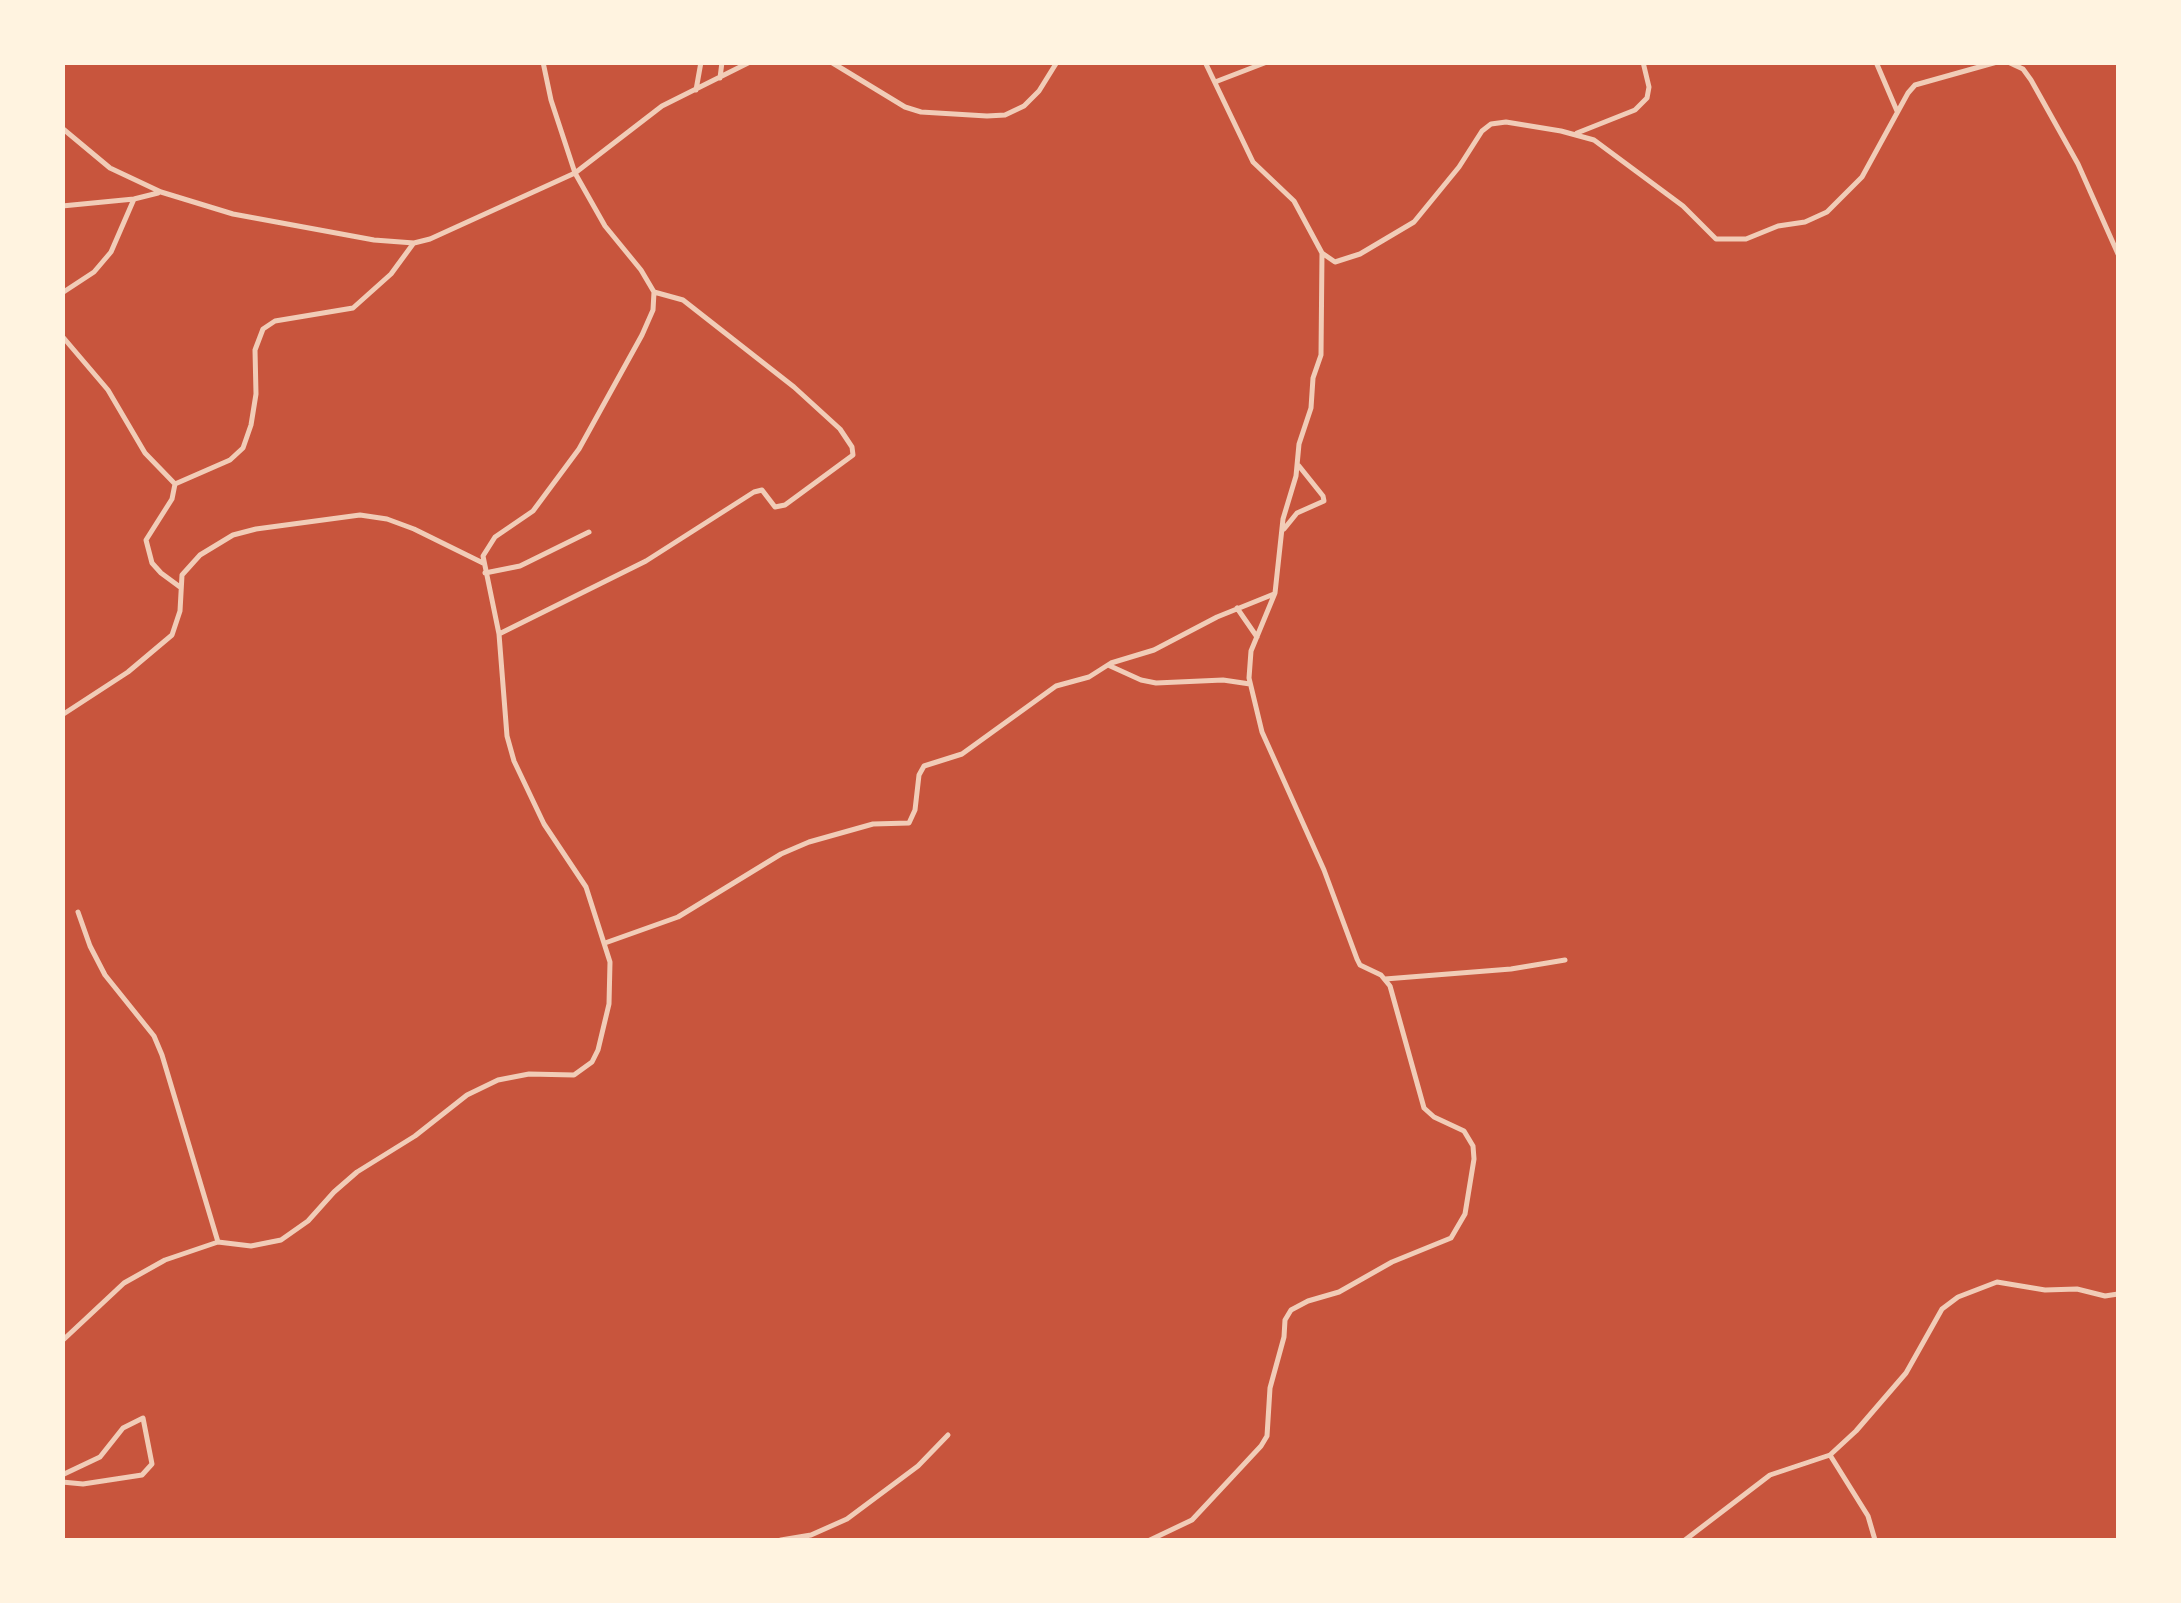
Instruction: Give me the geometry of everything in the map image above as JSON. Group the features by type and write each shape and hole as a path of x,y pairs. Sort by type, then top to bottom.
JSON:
{"street":[{"path":"62,1341 124,1284 166,1260 218,1242 250,1246 281,1240 308,1221 357,1172 483,1086 529,1074 574,1075 585,1069 598,1050 609,1004 610,962 606,943 586,887 544,824 514,761 508,736 499,634 483,556 495,537 533,512 580,449 642,335 653,310 654,292 599,216 575,172 543,66 534,62"},
{"path":"696,90 700,62"},
{"path":"720,78 722,62"},
{"path":"62,128 110,168 162,192 232,214 374,240 414,243 575,172 598,158 642,119 750,62"},
{"path":"832,62 921,112 987,116 1005,115 1024,106 1057,62"},
{"path":"1205,62 1252,162 1294,201 1326,259 1337,262"},
{"path":"1215,82 1267,62"},
{"path":"1574,134 1635,110 1647,98 1649,87 1643,62"},
{"path":"1876,62 1897,112"},
{"path":"1320,274 1414,222 1459,167 1482,131 1491,124 1506,122 1594,140 1683,206 1716,239 1746,239 1778,226 1806,222 1827,212 1862,177 1915,85 1997,62"},
{"path":"2008,62 2022,69 2031,80 2078,164 2118,254"},
{"path":"62,206 134,199 162,192"},
{"path":"62,292 94,272 112,252 134,199"},
{"path":"175,484 230,460 243,448 256,394 255,350 263,329 275,321 352,308 390,274 414,243"},
{"path":"1322,253 1321,355 1282,531 1275,593 1248,660 1262,732 1324,870 1360,965 1385,979 1510,969 1565,960"},
{"path":"499,634 631,569 754,492 762,490 775,506 785,506 852,455 852,447 840,429 794,387 684,300 654,292"},
{"path":"62,336 108,390 146,452 175,484"},
{"path":"1282,531 1297,513 1324,501 1298,464"},
{"path":"175,484 172,499 149,532 146,551 161,574 181,588"},
{"path":"62,715 128,672 172,635 180,611 182,575 189,564 233,535 360,515 388,519 414,529 483,563"},
{"path":"485,572 520,566 589,532"},
{"path":"606,943 678,918 781,854 809,842 873,824 909,824 924,766 962,754 1042,694 1068,681 1089,677 1108,665 1154,650 1275,593"},
{"path":"1237,608 1257,637"},
{"path":"1108,665 1141,680 1250,684"},
{"path":"78,912 105,975 154,1036 197,1164 218,1242"},
{"path":"1150,1540 1192,1520 1261,1446 1267,1436 1268,1401 1284,1320 1292,1310 1451,1238 1466,1214 1473,1146 1464,1130 1434,1117 1424,1108 1385,979"},
{"path":"1685,1540 1770,1475 1830,1455 1906,1373 1942,1309 1958,1296 1998,1282 2105,1296 2118,1294"},
{"path":"143,1418 152,1464 142,1475 83,1484 62,1478 100,1457 123,1428 143,1418"},
{"path":"780,1540 811,1535 847,1519 918,1466 948,1435"},
{"path":"1830,1455 1868,1516 1875,1540"}]}
